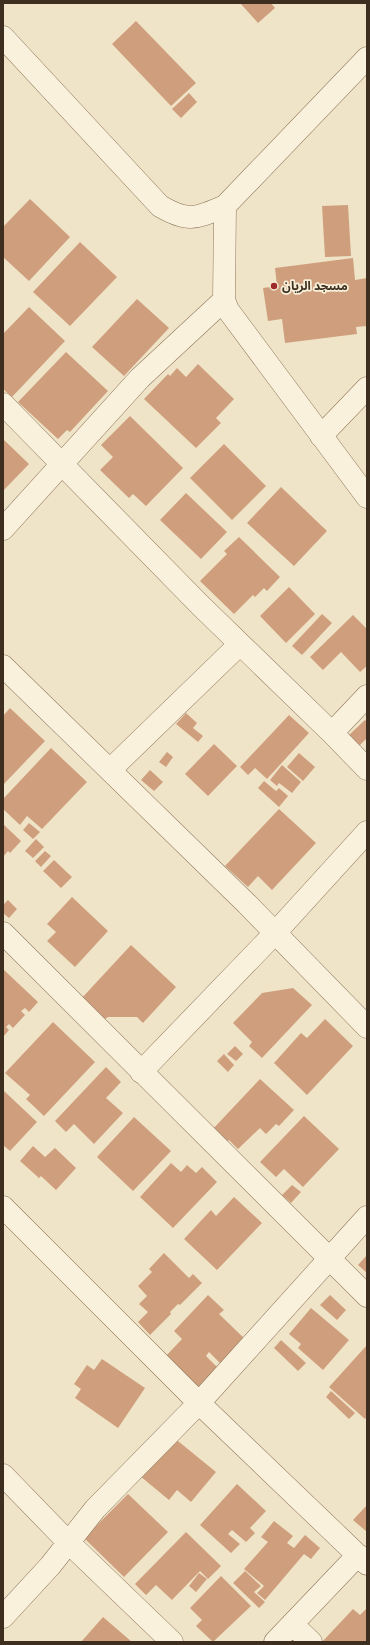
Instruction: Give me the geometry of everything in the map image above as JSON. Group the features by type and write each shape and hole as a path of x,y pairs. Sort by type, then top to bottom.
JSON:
{"street":[{"path":"3,37 160,206 176,216 198,217 225,206 365,64"},
{"path":"225,206 224,300 228,310 367,497"},
{"path":"3,529 140,378 224,300"},
{"path":"321,436 367,388"},
{"path":"3,404 240,644 332,732 367,770"},
{"path":"110,770 240,644"},
{"path":"3,666 275,933 367,1027"},
{"path":"332,732 367,696"},
{"path":"141,1072 275,933 367,832"},
{"path":"3,933 367,1296"},
{"path":"3,1207 199,1403 362,1560 292,1624 275,1642"},
{"path":"3,1617 50,1566 95,1509 199,1403 367,1217"},
{"path":"3,1475 68,1542 172,1642"},
{"path":"292,1624 311,1642"}],"building":[{"path":"240,3 271,3 275,8 258,23"},
{"path":"136,21 196,83 171,106 112,44"},
{"path":"189,93 197,102 181,118 172,109"},
{"path":"30,199 70,237 29,281 3,257 3,227"},
{"path":"348,205 351,256 325,257 322,206"},
{"path":"80,242 117,277 70,326 33,292"},
{"path":"353,258 355,280 367,278 367,326 356,327 357,334 285,343 282,319 268,321 263,288 277,286 275,268"},
{"path":"137,299 169,328 124,376 92,347"},
{"path":"29,307 65,341 12,397 3,389 3,334"},
{"path":"66,352 108,391 70,432 67,430 58,439 18,402"},
{"path":"198,364 234,399 216,418 221,423 196,448 144,399 168,374 170,376 177,368 186,377"},
{"path":"130,416 183,468 146,506 133,494 129,498 100,470 113,457 101,445"},
{"path":"3,439 29,464 3,491"},
{"path":"224,444 266,486 232,520 190,478"},
{"path":"281,487 327,531 294,566 247,523"},
{"path":"186,493 227,532 201,559 160,520"},
{"path":"239,537 280,577 267,591 264,588 255,597 253,595 234,614 200,581 227,554 224,551"},
{"path":"289,587 315,614 286,643 260,616"},
{"path":"322,614 332,623 302,655 292,646"},
{"path":"353,615 367,629 367,666 360,672 341,652 323,670 310,657"},
{"path":"10,708 45,741 3,785 3,716"},
{"path":"186,713 197,723 193,728 203,736 198,742 176,724"},
{"path":"289,715 309,733 267,779 255,768 248,775 240,767"},
{"path":"365,720 367,722 367,738 359,746 349,735"},
{"path":"214,744 237,766 208,796 185,774"},
{"path":"51,748 87,782 42,829 27,816 20,825 3,809 3,799"},
{"path":"167,752 173,757 166,767 159,762"},
{"path":"299,753 315,767 303,781 287,767"},
{"path":"282,765 301,782 292,793 279,783 277,786 270,780"},
{"path":"150,770 163,782 154,791 141,780"},
{"path":"264,781 276,791 279,788 288,796 279,807 258,788"},
{"path":"279,809 316,843 272,890 258,876 248,887 225,866"},
{"path":"29,823 40,832 33,839 23,830"},
{"path":"3,824 21,841 10,853 8,851 3,857"},
{"path":"36,839 44,847 33,858 25,851"},
{"path":"45,851 51,856 41,867 35,861"},
{"path":"54,860 72,877 61,888 43,871"},
{"path":"72,897 108,931 75,967 47,941 56,932 47,924"},
{"path":"8,900 17,909 9,918 3,913 3,905"},
{"path":"131,945 176,987 143,1023 137,1017 108,1017 102,1021 80,1000"},
{"path":"3,969 38,1002 29,1012 25,1008 21,1011 25,1015 13,1028 9,1024 6,1027 9,1030 3,1037"},
{"path":"293,988 312,1005 262,1058 249,1046 252,1042 233,1023 262,993"},
{"path":"325,1019 353,1046 307,1095 274,1063 301,1033 307,1038"},
{"path":"53,1022 95,1062 44,1116 26,1099 30,1095 5,1073"},
{"path":"235,1046 243,1054 236,1061 227,1054"},
{"path":"224,1054 234,1065 228,1072 217,1061"},
{"path":"106,1067 121,1082 106,1098 123,1113 94,1144 74,1124 66,1132 55,1121"},
{"path":"260,1079 294,1110 279,1126 276,1124 266,1134 260,1128 238,1149 229,1140 225,1144 211,1131"},
{"path":"3,1090 37,1122 10,1151 3,1145"},
{"path":"304,1116 339,1149 303,1187 284,1169 276,1177 260,1162"},
{"path":"134,1117 171,1151 133,1191 97,1157"},
{"path":"33,1146 45,1157 55,1148 76,1168 56,1190 41,1176 39,1178 20,1161"},
{"path":"171,1163 181,1172 187,1165 196,1173 202,1167 217,1182 173,1228 140,1197"},
{"path":"292,1185 301,1192 291,1203 282,1195"},
{"path":"234,1197 262,1223 217,1270 184,1239 211,1210 216,1216"},
{"path":"164,1253 189,1278 193,1274 202,1283 180,1305 178,1304 170,1312 171,1314 150,1335 138,1322 148,1312 139,1304 147,1296 138,1286 152,1272 149,1269"},
{"path":"367,1255 367,1273 358,1265"},
{"path":"208,1295 224,1310 219,1314 246,1340 222,1365 209,1352 206,1356 219,1369 199,1390 165,1357 182,1339 174,1331"},
{"path":"330,1295 346,1310 337,1320 320,1305"},
{"path":"311,1308 349,1340 323,1370 298,1348 301,1344 289,1334"},
{"path":"281,1340 306,1363 298,1371 274,1348"},
{"path":"367,1345 367,1417 365,1419 329,1387"},
{"path":"102,1359 145,1388 118,1428 75,1398 81,1389 74,1384 87,1365 94,1370"},
{"path":"331,1391 355,1413 349,1419 326,1397"},
{"path":"173,1437 216,1472 191,1502 177,1490 169,1500 140,1476"},
{"path":"237,1484 266,1511 250,1528 255,1533 246,1542 232,1530 228,1534 240,1544 231,1553 200,1525"},
{"path":"128,1494 168,1532 124,1577 84,1538"},
{"path":"367,1505 367,1532 353,1520"},
{"path":"274,1521 293,1536 287,1543 294,1548 305,1535 320,1548 311,1559 304,1554 265,1600 257,1593 264,1586 244,1569 268,1542 261,1537"},
{"path":"186,1532 221,1566 208,1579 200,1571 172,1600 156,1585 146,1595 135,1584"},
{"path":"245,1571 261,1586 254,1592 265,1602 259,1608 233,1583"},
{"path":"199,1573 207,1579 196,1592 189,1586"},
{"path":"221,1576 251,1606 213,1642 196,1626 202,1620 190,1608"},
{"path":"367,1608 367,1642 322,1642 353,1609 360,1615"},
{"path":"103,1617 132,1642 81,1642"}],"place":[{"name":"مسجد الريان","path":"274,286"}]}
